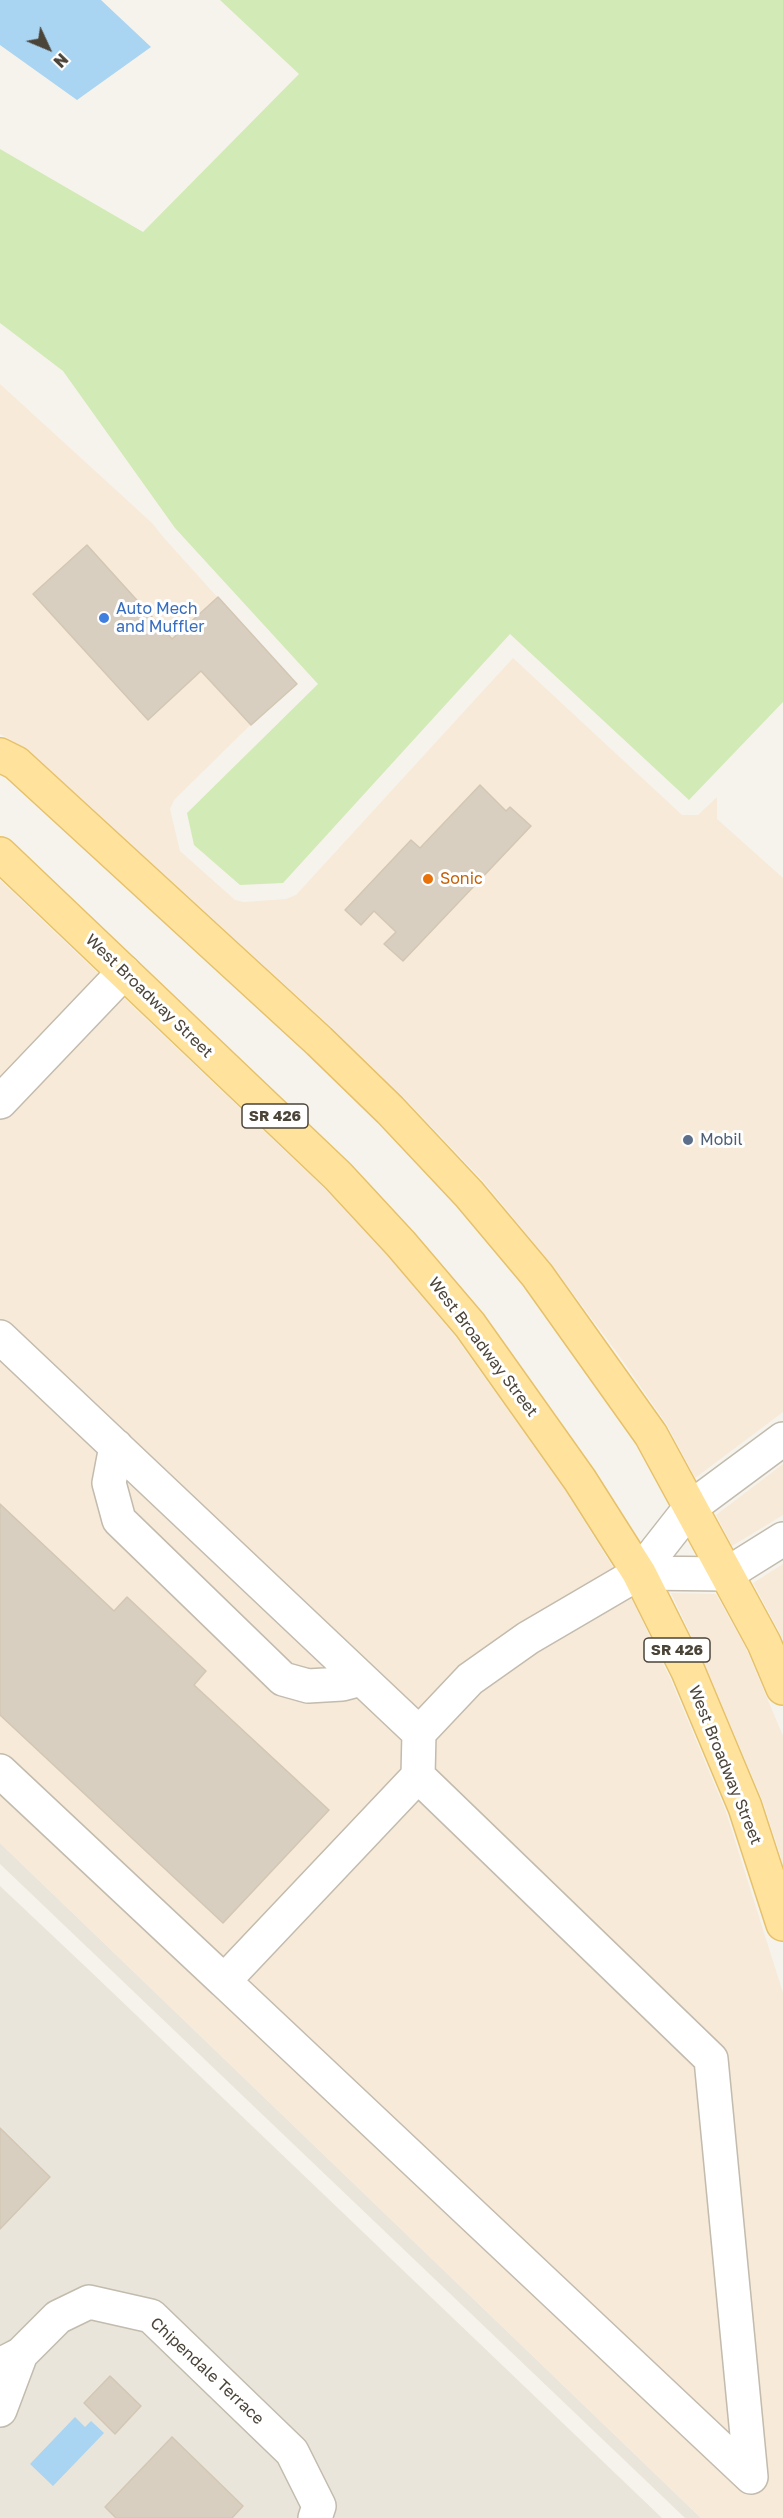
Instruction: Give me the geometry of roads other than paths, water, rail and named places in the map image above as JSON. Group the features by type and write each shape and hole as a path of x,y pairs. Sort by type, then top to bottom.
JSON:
{"main road":[{"path":"0,755 16,763 319,1041 390,1110 469,1194 537,1275 651,1436 764,1643 783,1688"},
{"name":"West Broadway Street","path":"0,854 338,1176 470,1324 580,1480 639,1573 688,1671 745,1807 783,1924"}],"street":[{"path":"0,1102 124,972"},
{"path":"0,1337 418,1733"},
{"path":"224,1981 418,1776 418,1733 470,1679 528,1638 639,1573 690,1508 783,1439"},
{"path":"116,1446 109,1483 119,1520 283,1679 308,1686 342,1684 361,1679"},
{"path":"639,1573 727,1574 783,1539"},
{"path":"0,1771 751,2477 711,2059 418,1776"},
{"name":"Chipendale Terrace","path":"0,2410 11,2359 58,2317 89,2302 151,2316 292,2452 320,2506 315,2518"}],"water":[{"path":"0,0 101,0 151,47 77,100 0,45"},
{"path":"75,2417 85,2427 91,2421 104,2433 53,2486 30,2464"}],"place":[{"name":"Auto Mech and Muffler","path":"104,618"},
{"name":"Sonic","path":"428,879"},
{"name":"Mobil","path":"688,1140"}]}
